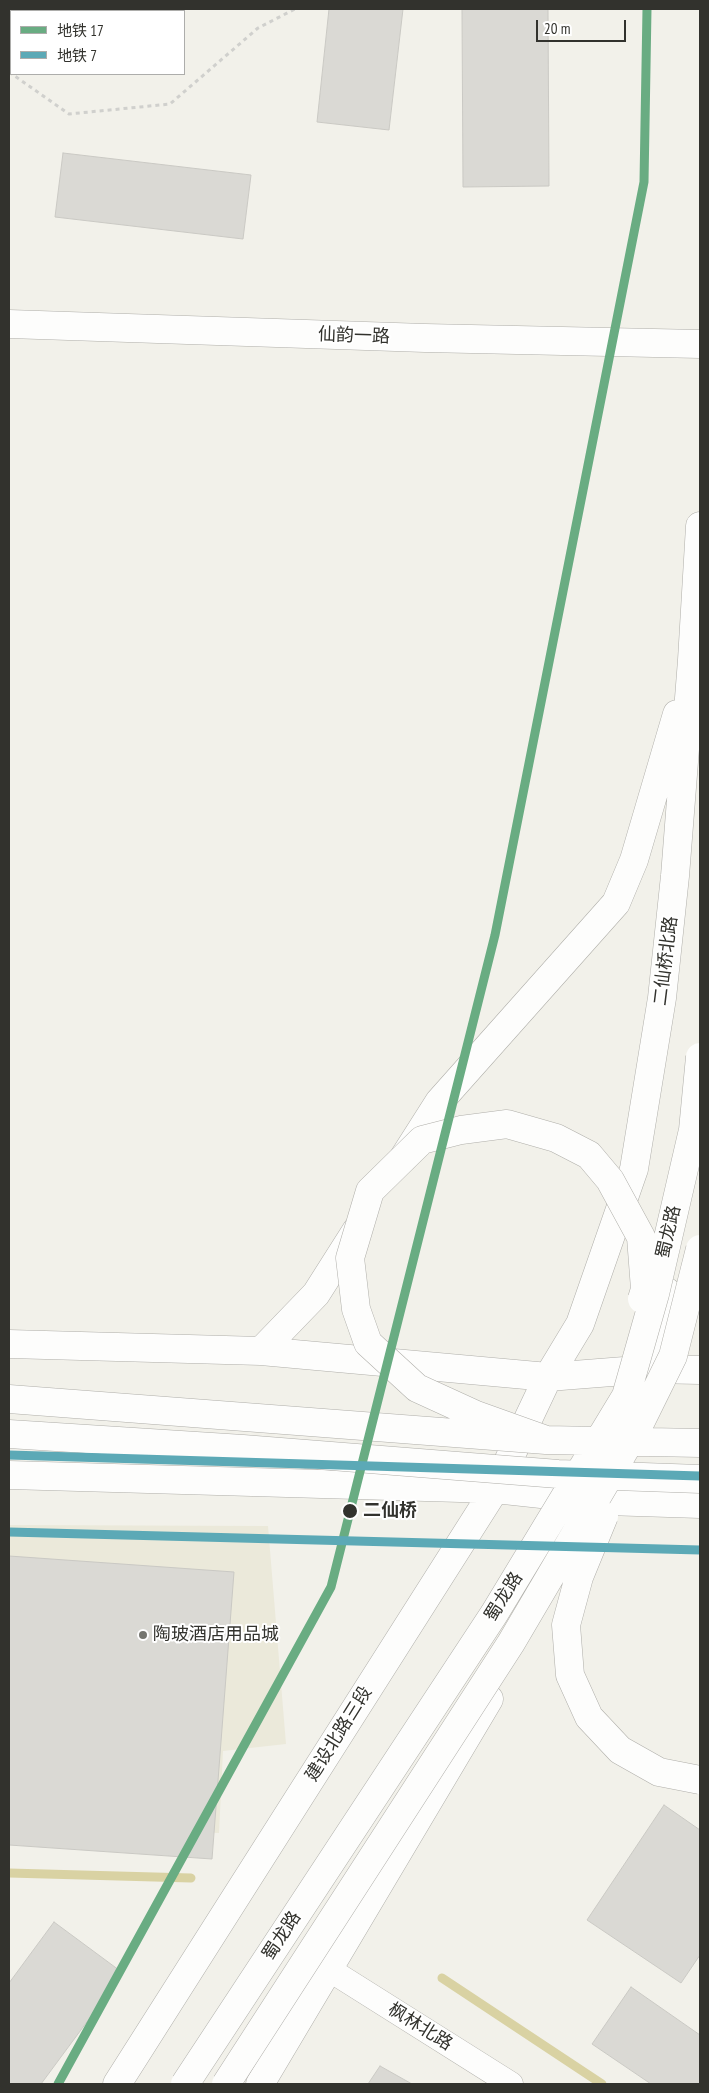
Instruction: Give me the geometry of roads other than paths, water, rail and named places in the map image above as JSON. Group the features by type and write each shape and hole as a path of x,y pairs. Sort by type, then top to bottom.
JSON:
{"main road":[{"name":"仙韵一路","path":"9,324 425,338 700,344"},
{"name":"二仙桥北路","path":"548,1377 580,1324 634,1169 662,998 675,876 692,660 700,526"},
{"path":"261,1351 316,1294 439,1102 616,902 634,860 692,660"},
{"name":"蜀龙路","path":"185,2084 494,1614 626,1396 655,1294 693,1130 700,1057"},
{"path":"546,1440 476,1415 417,1388 368,1344 356,1309 350,1258 370,1190 422,1140 460,1130 507,1124 556,1138 589,1155 615,1188 641,1238 645,1289 620,1382 591,1456"},
{"path":"260,2084 330,1970 606,1501 650,1369 700,1141"},
{"name":"蜀龙路","path":"226,2084 511,1643 637,1430 674,1356 700,1249"},
{"path":"9,1344 261,1351 548,1377 650,1369 700,1370"},
{"name":"建设北路三段","path":"117,2084 496,1489 548,1377"},
{"path":"9,1399 546,1440 700,1443"},
{"path":"637,1430 579,1577 566,1625 570,1675 589,1716 620,1750 659,1772 700,1780"},
{"path":"9,1434 243,1449 558,1474 700,1479"},
{"path":"9,1475 496,1489 606,1501 700,1504"}],"street":[{"name":"枫林北路","path":"330,1970 511,2084"}],"waterway":[{"path":"9,1873 191,1878"},
{"path":"442,1978 602,2084"}],"metro line":[{"name":"17","path":"58,2084 331,1587 495,935 644,182 647,9"},
{"name":"7","path":"9,1455 700,1476"},
{"name":"7","path":"9,1532 700,1550"}],"place":[{"name":"二仙桥","path":"350,1511"},
{"name":"陶玻酒店用品城","path":"143,1635"}]}
